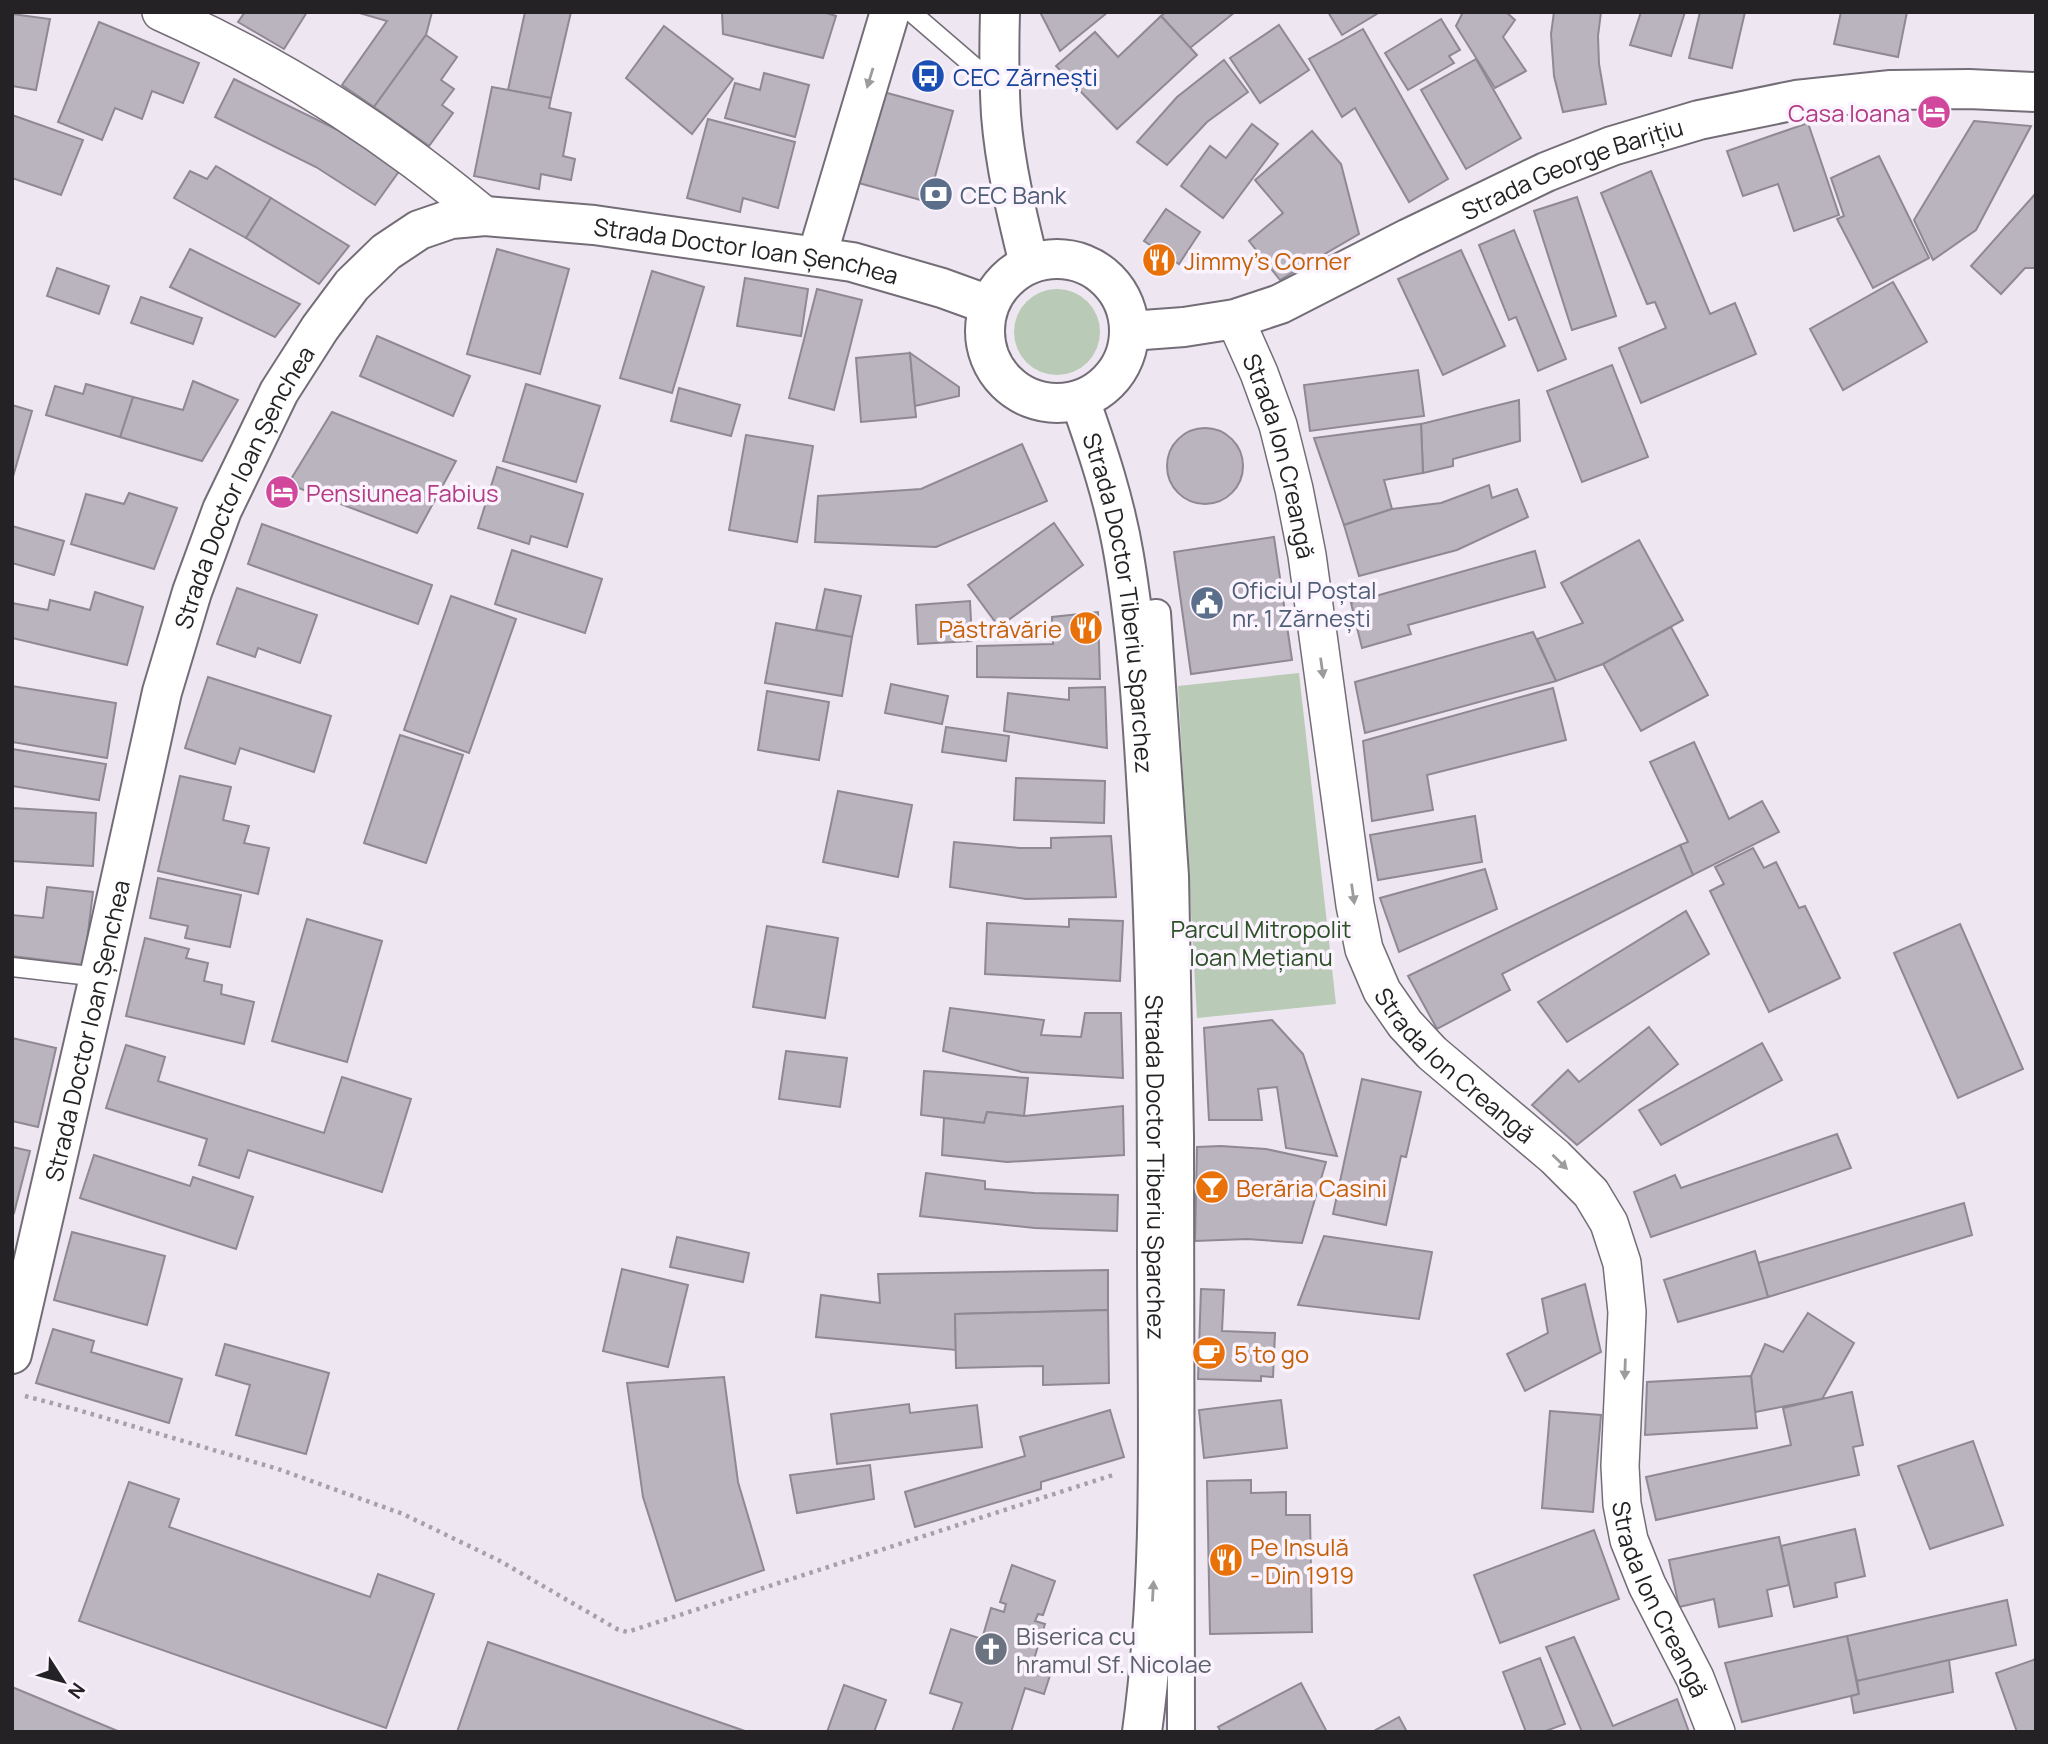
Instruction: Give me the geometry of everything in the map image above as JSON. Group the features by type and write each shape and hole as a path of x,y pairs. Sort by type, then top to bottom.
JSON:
{"main road":[{"path":"817,256 890,12"},
{"path":"1000,12 1000,89 1007,163 1029,264"},
{"name":"Strada George Barițiu","path":"1130,331 1184,327 1235,319 1280,304 1546,172 1612,146 1699,120 1796,100 1891,90 2036,92"},
{"name":"Strada Doctor Ioan Șenchea","path":"12,1354 162,692 192,592 222,510 274,403 320,328 352,285 386,252 419,230 451,219 485,216 594,225 852,262 942,288 989,305"},
{"path":"1049,259 1070,259 1091,268 1112,283 1125,305 1130,331 1126,354 1116,374 1099,390 1080,400 1052,404 1026,396 1003,380 989,357 984,330 989,305 1002,285 1029,264 1049,259"},
{"name":"Strada Doctor Tiberiu Sparchez","path":"1080,400 1107,480 1124,554 1133,616 1146,771 1152,876 1157,1113 1155,1554 1162,1722"}],"street":[{"path":"161,12 242,52 334,105 416,161 485,216"},
{"name":"Strada Ion Creangă","path":"1235,319 1278,425 1294,489 1307,555 1355,905 1364,949 1382,990 1405,1024 1432,1053 1555,1157 1591,1193 1609,1223 1622,1263 1627,1312 1620,1466 1622,1504 1629,1540 1647,1585 1695,1678 1716,1732"},
{"path":"1133,616 1157,613 1175,876 1180,1137 1162,1722"}],"lane":[{"path":"911,12 1000,89"},
{"path":"12,967 99,977"}],"path":[{"path":"12,1393 278,1469 403,1514 500,1561 617,1629 627,1632 1157,1461"}],"green space":[{"path":"1057,289 1081,296 1093,308 1100,332 1093,356 1081,368 1057,375 1033,368 1021,356 1014,332 1021,308 1033,296"},
{"name":"Parcul Mitropolit Ioan Mețianu","path":"1299,673 1336,1004 1197,1018 1178,686"}],"building":[{"path":"245,12 307,12 284,49 238,22"},
{"path":"356,12 432,12 426,35 374,107 342,85 387,21"},
{"path":"525,12 571,12 551,98 508,90"},
{"path":"722,12 823,12 836,16 823,58 723,34"},
{"path":"1040,12 1108,12 1060,51"},
{"path":"1166,12 1235,12 1190,48 1161,16"},
{"path":"1328,12 1380,12 1342,35"},
{"path":"1463,12 1506,12 1515,20 1503,37 1526,71 1495,88 1456,26"},
{"path":"1554,12 1601,12 1599,64 1606,104 1563,112 1554,76 1551,34"},
{"path":"1641,12 1685,12 1671,56 1630,45"},
{"path":"1700,12 1745,12 1732,68 1689,58"},
{"path":"1841,12 1907,12 1898,57 1834,44"},
{"path":"12,14 50,19 36,90 12,86"},
{"path":"1161,16 1197,55 1117,129 1056,66 1095,32 1118,57"},
{"path":"1441,19 1460,50 1449,56 1454,63 1408,90 1385,53"},
{"path":"99,22 199,63 183,103 152,91 142,119 115,108 102,140 58,122"},
{"path":"1279,25 1309,70 1260,103 1230,58"},
{"path":"664,26 733,79 692,134 626,78"},
{"path":"1363,29 1448,179 1409,202 1355,108 1342,117 1309,59"},
{"path":"426,35 457,57 441,80 454,89 442,105 453,113 429,146 374,107"},
{"path":"1476,59 1521,138 1466,169 1421,90"},
{"path":"1224,60 1248,92 1207,122 1167,165 1137,142 1177,97"},
{"path":"764,73 809,85 795,137 725,118 735,83 760,90"},
{"path":"234,79 338,130 400,170 375,205 316,167 215,117"},
{"path":"492,87 551,98 549,108 571,113 563,156 575,159 571,180 541,174 539,189 474,176"},
{"path":"880,91 953,111 928,202 855,182"},
{"path":"12,115 83,140 61,195 12,178"},
{"path":"708,119 795,142 778,208 743,198 740,212 687,198"},
{"path":"1974,121 2031,126 1976,230 1933,260 1914,220"},
{"path":"1808,123 1839,215 1794,231 1778,184 1743,196 1727,151"},
{"path":"1252,124 1278,144 1223,218 1181,186 1210,146 1226,158"},
{"path":"1312,131 1341,164 1359,234 1280,280 1249,241 1283,213 1255,180"},
{"path":"1879,156 1929,258 1873,288 1837,219 1844,216 1831,178"},
{"path":"216,166 271,198 246,238 174,198 190,171 207,179"},
{"path":"1651,171 1710,314 1735,303 1756,354 1641,403 1619,348 1666,328 1655,302 1647,304 1601,193"},
{"path":"2036,193 2036,268 2025,268 2001,294 1971,266"},
{"path":"1577,197 1616,316 1572,330 1534,211"},
{"path":"271,198 349,246 319,284 246,238"},
{"path":"1166,209 1200,232 1179,264 1144,241"},
{"path":"1514,230 1566,359 1538,371 1516,317 1509,320 1479,245"},
{"path":"190,249 300,304 275,337 170,287"},
{"path":"497,249 569,269 540,374 467,354"},
{"path":"1461,250 1505,346 1443,375 1398,279"},
{"path":"57,268 109,286 99,314 47,296"},
{"path":"652,271 704,287 672,393 620,378"},
{"path":"745,278 808,289 801,336 737,326"},
{"path":"1893,282 1927,342 1843,390 1810,329"},
{"path":"817,289 862,300 834,410 789,398"},
{"path":"141,297 202,318 193,344 131,323"},
{"path":"377,336 470,376 453,416 360,376"},
{"path":"910,353 916,417 861,422 856,358"},
{"path":"910,353 959,387 959,396 915,406"},
{"path":"1612,365 1648,457 1582,482 1547,391"},
{"path":"1418,370 1424,416 1310,431 1304,385"},
{"path":"193,381 238,400 202,461 120,437 133,397 183,410"},
{"path":"86,384 133,397 120,437 46,415 55,386 83,394"},
{"path":"526,384 600,406 576,482 503,461"},
{"path":"679,388 740,405 731,436 671,421"},
{"path":"1519,400 1520,441 1453,459 1453,466 1423,473 1421,424"},
{"path":"12,405 32,411 12,480"},
{"path":"332,412 456,461 417,533 288,484"},
{"path":"1421,424 1423,473 1384,480 1392,509 1344,525 1314,438"},
{"path":"1198,428 1212,428 1226,434 1237,445 1243,466 1240,481 1232,493 1212,504 1198,504 1184,498 1173,487 1167,473 1167,459 1173,445 1184,434"},
{"path":"746,435 813,446 797,542 729,530"},
{"path":"1022,444 1047,501 936,547 815,542 818,496 921,489"},
{"path":"497,467 583,494 567,547 531,536 529,544 478,528"},
{"path":"1489,485 1492,498 1517,489 1528,517 1457,550 1359,576 1344,525 1392,509 1441,503"},
{"path":"129,493 177,508 154,569 71,544 86,494 124,504"},
{"path":"1054,523 1083,565 999,627 968,585"},
{"path":"262,524 432,585 418,624 248,564"},
{"path":"12,526 64,541 54,575 12,563"},
{"path":"1274,537 1292,660 1191,674 1174,552"},
{"path":"1639,540 1683,620 1603,664 1556,681 1537,639 1583,623 1561,583"},
{"path":"512,550 602,579 585,633 495,604"},
{"path":"1535,551 1545,587 1408,625 1411,634 1362,648 1351,603"},
{"path":"237,588 317,615 300,663 258,648 255,657 217,644"},
{"path":"825,589 861,596 852,637 816,630"},
{"path":"95,592 143,607 127,665 12,638 12,603 48,610 50,600 90,610"},
{"path":"451,596 516,619 469,753 404,730"},
{"path":"970,601 972,641 918,644 916,605"},
{"path":"1098,612 1100,679 977,677 977,646 1053,644 1052,617"},
{"path":"776,623 852,637 842,696 765,683"},
{"path":"1671,627 1708,695 1641,731 1603,664"},
{"path":"1533,632 1556,681 1365,733 1355,682"},
{"path":"208,677 331,716 314,772 240,748 235,764 185,748"},
{"path":"891,684 948,696 942,724 885,713"},
{"path":"12,686 116,703 107,758 12,742"},
{"path":"1105,687 1107,748 1004,731 1008,693 1069,700 1069,688"},
{"path":"1553,688 1566,740 1427,775 1433,810 1372,821 1363,741"},
{"path":"767,691 829,702 819,760 758,750"},
{"path":"946,727 1009,736 1006,761 942,752"},
{"path":"400,735 463,755 426,863 364,843"},
{"path":"1694,742 1729,819 1762,801 1779,832 1693,875 1680,845 1688,842 1650,762"},
{"path":"12,749 106,764 99,800 12,786"},
{"path":"180,776 231,787 223,820 249,826 244,843 269,848 258,894 158,871"},
{"path":"1016,778 1105,781 1104,823 1014,820"},
{"path":"838,791 912,805 898,877 823,862"},
{"path":"12,808 96,813 93,866 12,861"},
{"path":"1475,816 1482,862 1378,880 1370,835"},
{"path":"1111,836 1116,897 1026,899 950,887 954,842 1051,848 1051,838"},
{"path":"1680,845 1693,875 1502,974 1510,990 1437,1029 1408,976"},
{"path":"1753,848 1764,868 1776,862 1799,908 1805,906 1840,978 1769,1012 1710,891 1724,884 1715,867"},
{"path":"1485,869 1497,909 1399,952 1380,898"},
{"path":"158,878 241,895 230,947 185,938 188,926 150,918"},
{"path":"47,887 93,892 84,965 12,956 12,915 43,918"},
{"path":"1686,911 1709,954 1567,1042 1538,1002"},
{"path":"307,919 382,941 347,1062 272,1041"},
{"path":"1069,919 1123,921 1120,981 985,974 987,923 1069,927"},
{"path":"1960,924 2023,1069 1958,1098 1894,953"},
{"path":"767,926 838,938 825,1018 753,1007"},
{"path":"145,938 189,949 186,958 208,963 204,981 222,985 221,994 254,1002 244,1044 126,1016"},
{"path":"950,1008 1044,1020 1041,1035 1081,1037 1085,1013 1121,1013 1123,1078 1022,1072 943,1051"},
{"path":"1272,1020 1303,1054 1337,1156 1286,1148 1277,1087 1258,1089 1262,1120 1209,1120 1204,1028"},
{"path":"1649,1027 1678,1064 1577,1145 1532,1105 1568,1070 1579,1082"},
{"path":"12,1038 56,1048 38,1127 12,1121"},
{"path":"1762,1043 1782,1080 1661,1145 1639,1110"},
{"path":"126,1045 165,1057 158,1081 324,1133 342,1077 411,1099 382,1192 248,1150 239,1178 199,1165 207,1139 106,1108"},
{"path":"786,1051 847,1058 840,1107 779,1099"},
{"path":"924,1071 1028,1078 1024,1116 987,1112 984,1123 921,1115"},
{"path":"1362,1079 1421,1092 1406,1157 1401,1156 1386,1225 1333,1214"},
{"path":"1123,1106 1124,1155 1007,1162 942,1155 944,1118 984,1123 987,1112 1024,1116"},
{"path":"1837,1134 1851,1168 1651,1237 1634,1192 1675,1175 1681,1188"},
{"path":"12,1147 30,1151 14,1213 12,1212"},
{"path":"1197,1147 1266,1149 1326,1162 1302,1243 1247,1239 1195,1241"},
{"path":"94,1155 190,1186 193,1177 253,1197 236,1249 80,1198"},
{"path":"926,1173 985,1181 985,1189 1118,1195 1117,1231 1035,1228 920,1216"},
{"path":"1964,1203 1972,1235 1768,1297 1758,1263"},
{"path":"72,1232 165,1256 147,1325 54,1300"},
{"path":"1324,1236 1432,1252 1419,1319 1298,1305"},
{"path":"677,1237 749,1253 743,1282 670,1267"},
{"path":"1755,1251 1768,1297 1678,1322 1664,1280"},
{"path":"622,1269 688,1285 668,1367 603,1351"},
{"path":"1108,1270 1108,1310 955,1314 956,1350 816,1337 821,1295 880,1303 878,1274"},
{"path":"1585,1284 1601,1352 1525,1391 1507,1354 1548,1333 1542,1299"},
{"path":"1201,1289 1224,1290 1222,1331 1275,1333 1273,1377 1261,1376 1261,1381 1198,1379"},
{"path":"1108,1310 1109,1383 1043,1385 1043,1366 956,1368 955,1314"},
{"path":"1808,1313 1854,1343 1822,1399 1755,1412 1751,1376 1765,1344 1783,1352"},
{"path":"53,1329 94,1341 91,1352 182,1379 169,1423 36,1383"},
{"path":"225,1344 329,1373 306,1454 236,1435 250,1385 216,1375"},
{"path":"1751,1376 1757,1428 1645,1435 1647,1382"},
{"path":"724,1377 738,1482 764,1570 676,1601 643,1497 627,1383"},
{"path":"1852,1392 1863,1445 1853,1447 1859,1475 1656,1520 1646,1477 1791,1445 1783,1408"},
{"path":"1281,1400 1287,1448 1204,1458 1199,1410"},
{"path":"909,1404 910,1413 977,1405 982,1447 837,1464 831,1414"},
{"path":"1110,1410 1124,1457 1041,1482 1041,1489 915,1527 905,1492 1025,1456 1020,1437"},
{"path":"1550,1411 1601,1415 1593,1512 1542,1508"},
{"path":"1973,1441 2003,1525 1930,1549 1898,1466"},
{"path":"870,1465 874,1499 797,1513 790,1475"},
{"path":"1251,1480 1251,1493 1286,1492 1286,1515 1310,1515 1312,1632 1210,1634 1207,1481"},
{"path":"129,1482 179,1499 169,1527 370,1597 378,1574 434,1594 386,1728 79,1621"},
{"path":"1855,1529 1865,1576 1835,1583 1837,1597 1794,1607 1781,1546"},
{"path":"1594,1530 1619,1599 1500,1643 1474,1575"},
{"path":"1779,1537 1789,1585 1767,1590 1772,1616 1719,1627 1714,1599 1679,1607 1669,1560"},
{"name":"Biserica cu hramul Sf. Nicolae","path":"1012,1565 1055,1581 1043,1615 1038,1614 1035,1621 1045,1624 1034,1659 1053,1666 1044,1694 1025,1688 1011,1732 952,1732 962,1703 930,1693 951,1629 982,1639 991,1608 1004,1612 1006,1604 1000,1602"},
{"path":"2007,1600 2016,1645 1857,1681 1847,1636"},
{"path":"1847,1636 1859,1694 1742,1722 1725,1663"},
{"path":"1574,1637 1613,1726 1677,1699 1689,1732 1582,1732 1546,1647"},
{"path":"488,1642 745,1731 457,1732"},
{"path":"1540,1658 1565,1724 1543,1732 1526,1732 1503,1672"},
{"path":"2036,1659 2036,1732 2017,1732 1996,1673"},
{"path":"1949,1660 1953,1692 1854,1713 1851,1696 1859,1694 1857,1681"},
{"path":"1301,1683 1327,1732 1221,1732 1218,1727"},
{"path":"844,1685 886,1700 874,1732 827,1732"},
{"path":"12,1687 120,1732 12,1732"},
{"path":"1399,1717 1407,1732 1372,1732"}],"place":[{"name":"CEC Zărnești","path":"928,76"},
{"name":"Casa Ioana","path":"1934,112"},
{"name":"CEC Bank","path":"936,194"},
{"name":"Jimmy’s Corner","path":"1159,260"},
{"name":"Pensiunea Fabius","path":"282,492"},
{"name":"Oficiul Poștal nr. 1 Zărnești","path":"1207,603"},
{"name":"Păstrăvărie","path":"1086,628"},
{"name":"Berăria Casini","path":"1212,1187"},
{"name":"5 to go","path":"1209,1353"},
{"name":"Pe Insulă - Din 1919","path":"1226,1560"},
{"name":"Biserica cu hramul Sf. Nicolae","path":"991,1649"}]}
